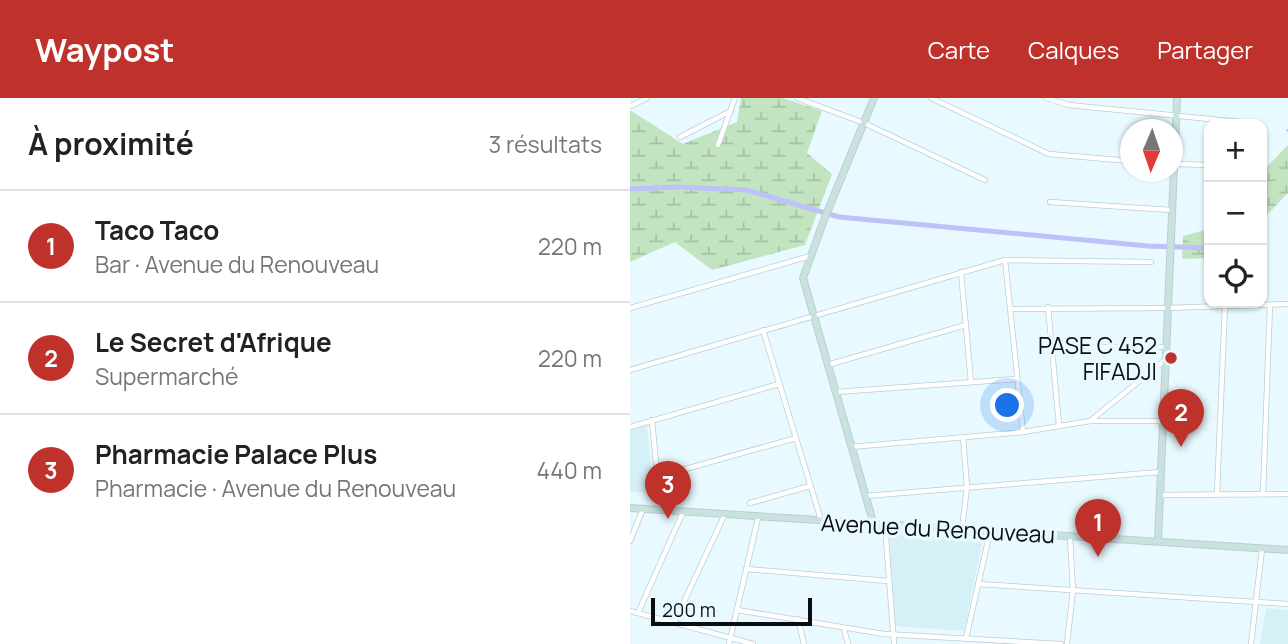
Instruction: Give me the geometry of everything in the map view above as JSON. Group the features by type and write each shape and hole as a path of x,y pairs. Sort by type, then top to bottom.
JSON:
{"street":[{"path":"631,106 646,98"},
{"path":"718,145 735,98"},
{"path":"797,98 864,123 985,180"},
{"path":"874,98 824,220 803,283 874,525"},
{"path":"931,98 1049,154 1120,160"},
{"path":"1046,98 1069,105 1204,120"},
{"path":"1175,117 1177,98"},
{"path":"680,137 731,111"},
{"path":"1183,164 1204,165"},
{"path":"1158,541 1172,182"},
{"path":"1051,202 1171,210"},
{"path":"630,308 810,257"},
{"path":"1005,260 1023,432"},
{"path":"630,370 1005,260 1151,262"},
{"path":"961,272 971,382"},
{"path":"1267,304 1288,304"},
{"path":"1263,494 1270,304"},
{"path":"1010,309 1204,306"},
{"path":"1048,307 1059,425"},
{"path":"1217,494 1225,308"},
{"path":"827,365 966,325"},
{"path":"763,330 821,521"},
{"path":"1052,346 1165,347"},
{"path":"1090,421 1165,360"},
{"path":"835,392 1017,379"},
{"path":"630,427 779,384"},
{"path":"652,421 659,495"},
{"path":"850,447 1023,432 1090,421 1162,421"},
{"path":"962,530 967,487 963,437"},
{"path":"657,477 796,439"},
{"path":"865,496 1160,472"},
{"path":"750,503 810,485"},
{"path":"1160,495 1288,494"},
{"name":"Avenue du Renouveau","path":"630,508 1288,550"},
{"path":"630,541 643,509"},
{"path":"638,613 683,512"},
{"path":"674,623 724,516"},
{"path":"729,641 758,518"},
{"path":"884,525 894,644"},
{"path":"966,638 990,532"},
{"path":"1066,644 1073,590 1070,536"},
{"path":"1251,644 1262,549"},
{"path":"746,569 888,581"},
{"path":"978,584 1288,604"},
{"path":"737,610 844,629 1061,644"},
{"path":"630,611 729,641 753,644"},
{"path":"798,619 804,644"},
{"path":"844,629 848,644"}],"shaded area":[{"path":"647,425 653,492 630,492 630,430"},
{"path":"887,533 983,539 964,631 895,626"},
{"path":"1266,608 1288,610 1288,644 1260,644"}],"green space":[{"path":"741,98 783,98 822,111 807,153 832,174 805,245 712,270 675,242 630,262 630,110 683,144 737,122"},
{"path":"1288,145 1288,193 1267,215 1267,182 1267,167"},
{"path":"1204,230 1204,258 1182,259 1183,236"}],"waterway":[{"path":"630,189 677,187 747,190 839,217 1148,246 1204,248"}],"place":[{"name":"PASE C 452 FIFADJI","path":"1171,358"},
{"name":"Le Secret d'Afrique","path":"1181,447"},
{"name":"Pharmacie Palace Plus","path":"668,519"},
{"name":"Taco Taco","path":"1098,557"}]}
